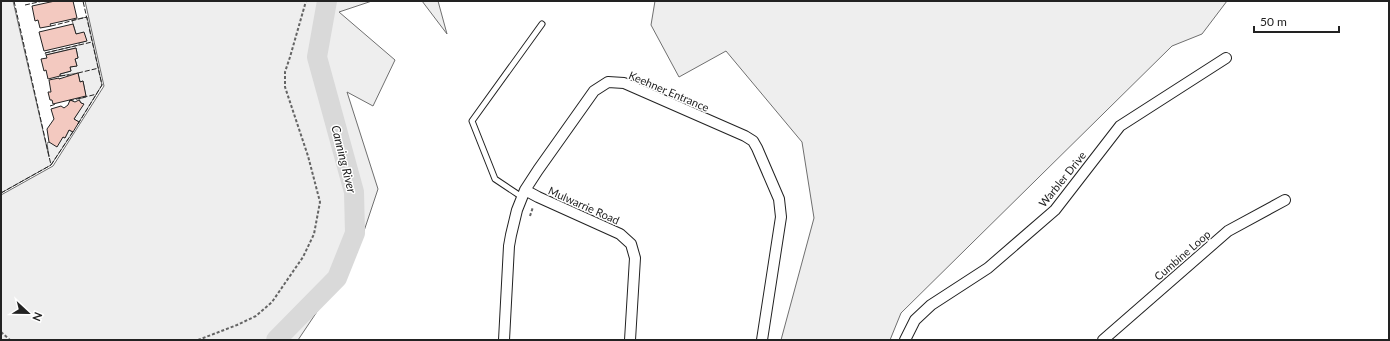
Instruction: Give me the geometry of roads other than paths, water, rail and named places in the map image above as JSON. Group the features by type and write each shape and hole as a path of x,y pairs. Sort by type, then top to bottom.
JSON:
{"street":[{"name":"Warbler Drive","path":"905,340 915,320 931,305 988,268 1055,210 1120,126 1226,58"},
{"name":"Keehner Entrance","path":"504,340 510,234 523,194 538,170 594,91 608,82 624,83 745,136 757,148 779,198 781,217 762,340"},
{"name":"Mulwarrie Road","path":"523,194 538,197 620,234 631,244 635,258 630,340"},
{"name":"Cumbine Loop","path":"1105,339 1228,231 1285,200"}],"lane":[{"path":"523,194 495,179 472,121 542,24"}],"waterway":[{"name":"Canning River","path":"276,340 337,278 355,233 354,192 317,57 327,1"}]}
